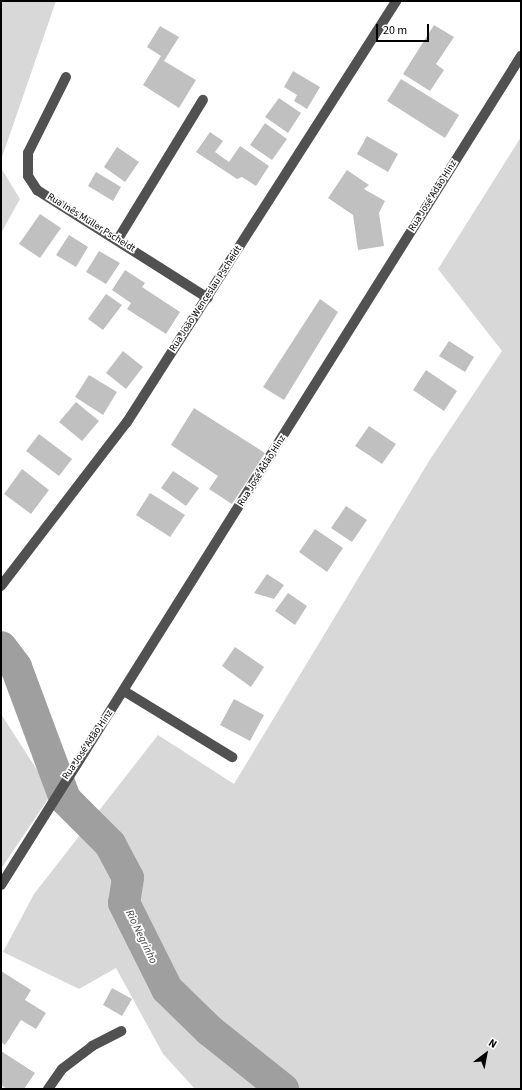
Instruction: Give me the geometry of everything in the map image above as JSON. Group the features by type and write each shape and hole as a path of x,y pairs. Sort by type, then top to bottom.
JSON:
{"street":[{"name":"Rua João Wenceslau Pscheidt","path":"1,586 127,422 208,298 396,1"},
{"name":"Rua José Adão Hinz","path":"1,885 64,782 124,691 521,56"},
{"name":"Rua Inês Müller Pscheidt","path":"66,77 28,153 28,176 37,190 118,238 208,298"},
{"path":"118,238 203,100"},
{"path":"124,691 232,756"},
{"path":"48,1089 62,1069 92,1046 121,1031"}],"shaded area":[{"path":"1,1 56,1 1,160"},
{"path":"521,137 521,1089 195,1089 163,1054 116,968 79,989 3,952 34,894 158,735 234,784 429,461 502,351 438,269"},
{"path":"1,168 20,199 1,233"},
{"path":"1,714 52,793 1,869"}],"building":[{"path":"434,25 454,37 436,64 444,70 430,91 403,74"},
{"path":"160,26 179,37 164,61 196,80 179,108 143,85 161,56 147,47"},
{"path":"293,71 320,87 307,109 294,101 297,95 284,87"},
{"path":"401,79 459,115 445,138 387,101"},
{"path":"279,98 301,113 288,133 265,117"},
{"path":"265,123 287,139 272,160 250,145"},
{"path":"210,132 223,141 215,152 229,162 240,146 269,166 256,186 242,177 237,179 196,152"},
{"path":"367,136 398,154 388,172 357,154"},
{"path":"117,147 139,162 125,182 104,167"},
{"path":"347,170 369,185 364,189 385,201 379,213 384,246 358,250 353,215 328,198"},
{"path":"96,172 121,187 113,201 88,186"},
{"path":"40,214 61,228 40,258 19,244"},
{"path":"69,235 88,247 76,267 56,255"},
{"path":"99,251 120,263 106,284 86,272"},
{"path":"125,270 145,283 142,287 180,312 166,334 127,309 131,303 112,290"},
{"path":"106,294 122,305 103,330 88,319"},
{"path":"320,299 338,312 284,400 263,387"},
{"path":"449,341 474,357 465,372 439,356"},
{"path":"123,351 143,367 126,389 106,373"},
{"path":"426,370 457,391 444,411 413,390"},
{"path":"89,375 117,392 103,415 75,397"},
{"path":"76,402 99,421 82,441 59,422"},
{"path":"194,408 265,453 232,504 209,489 218,476 171,445"},
{"path":"369,426 396,444 382,464 355,446"},
{"path":"39,434 72,459 59,476 26,451"},
{"path":"22,469 49,490 31,514 4,494"},
{"path":"173,471 199,488 186,506 161,488"},
{"path":"150,493 185,515 170,537 136,515"},
{"path":"346,506 367,520 352,542 331,528"},
{"path":"315,529 343,548 327,572 299,552"},
{"path":"267,574 284,585 274,599 254,593"},
{"path":"288,593 307,606 295,625 275,611"},
{"path":"235,647 264,667 251,687 222,666"},
{"path":"234,699 264,715 250,741 220,725"},
{"path":"1,971 31,990 25,1000 46,1013 36,1029 21,1020 5,1045 1,1042"},
{"path":"112,988 132,999 122,1016 103,1005"},
{"path":"1,1051 35,1073 24,1089 7,1089 1,1085"}],"waterway":[{"name":"Rio Negrinho","path":"1,647 16,667 65,799 110,844 128,878 124,903 167,989 209,1030 283,1089"}]}
